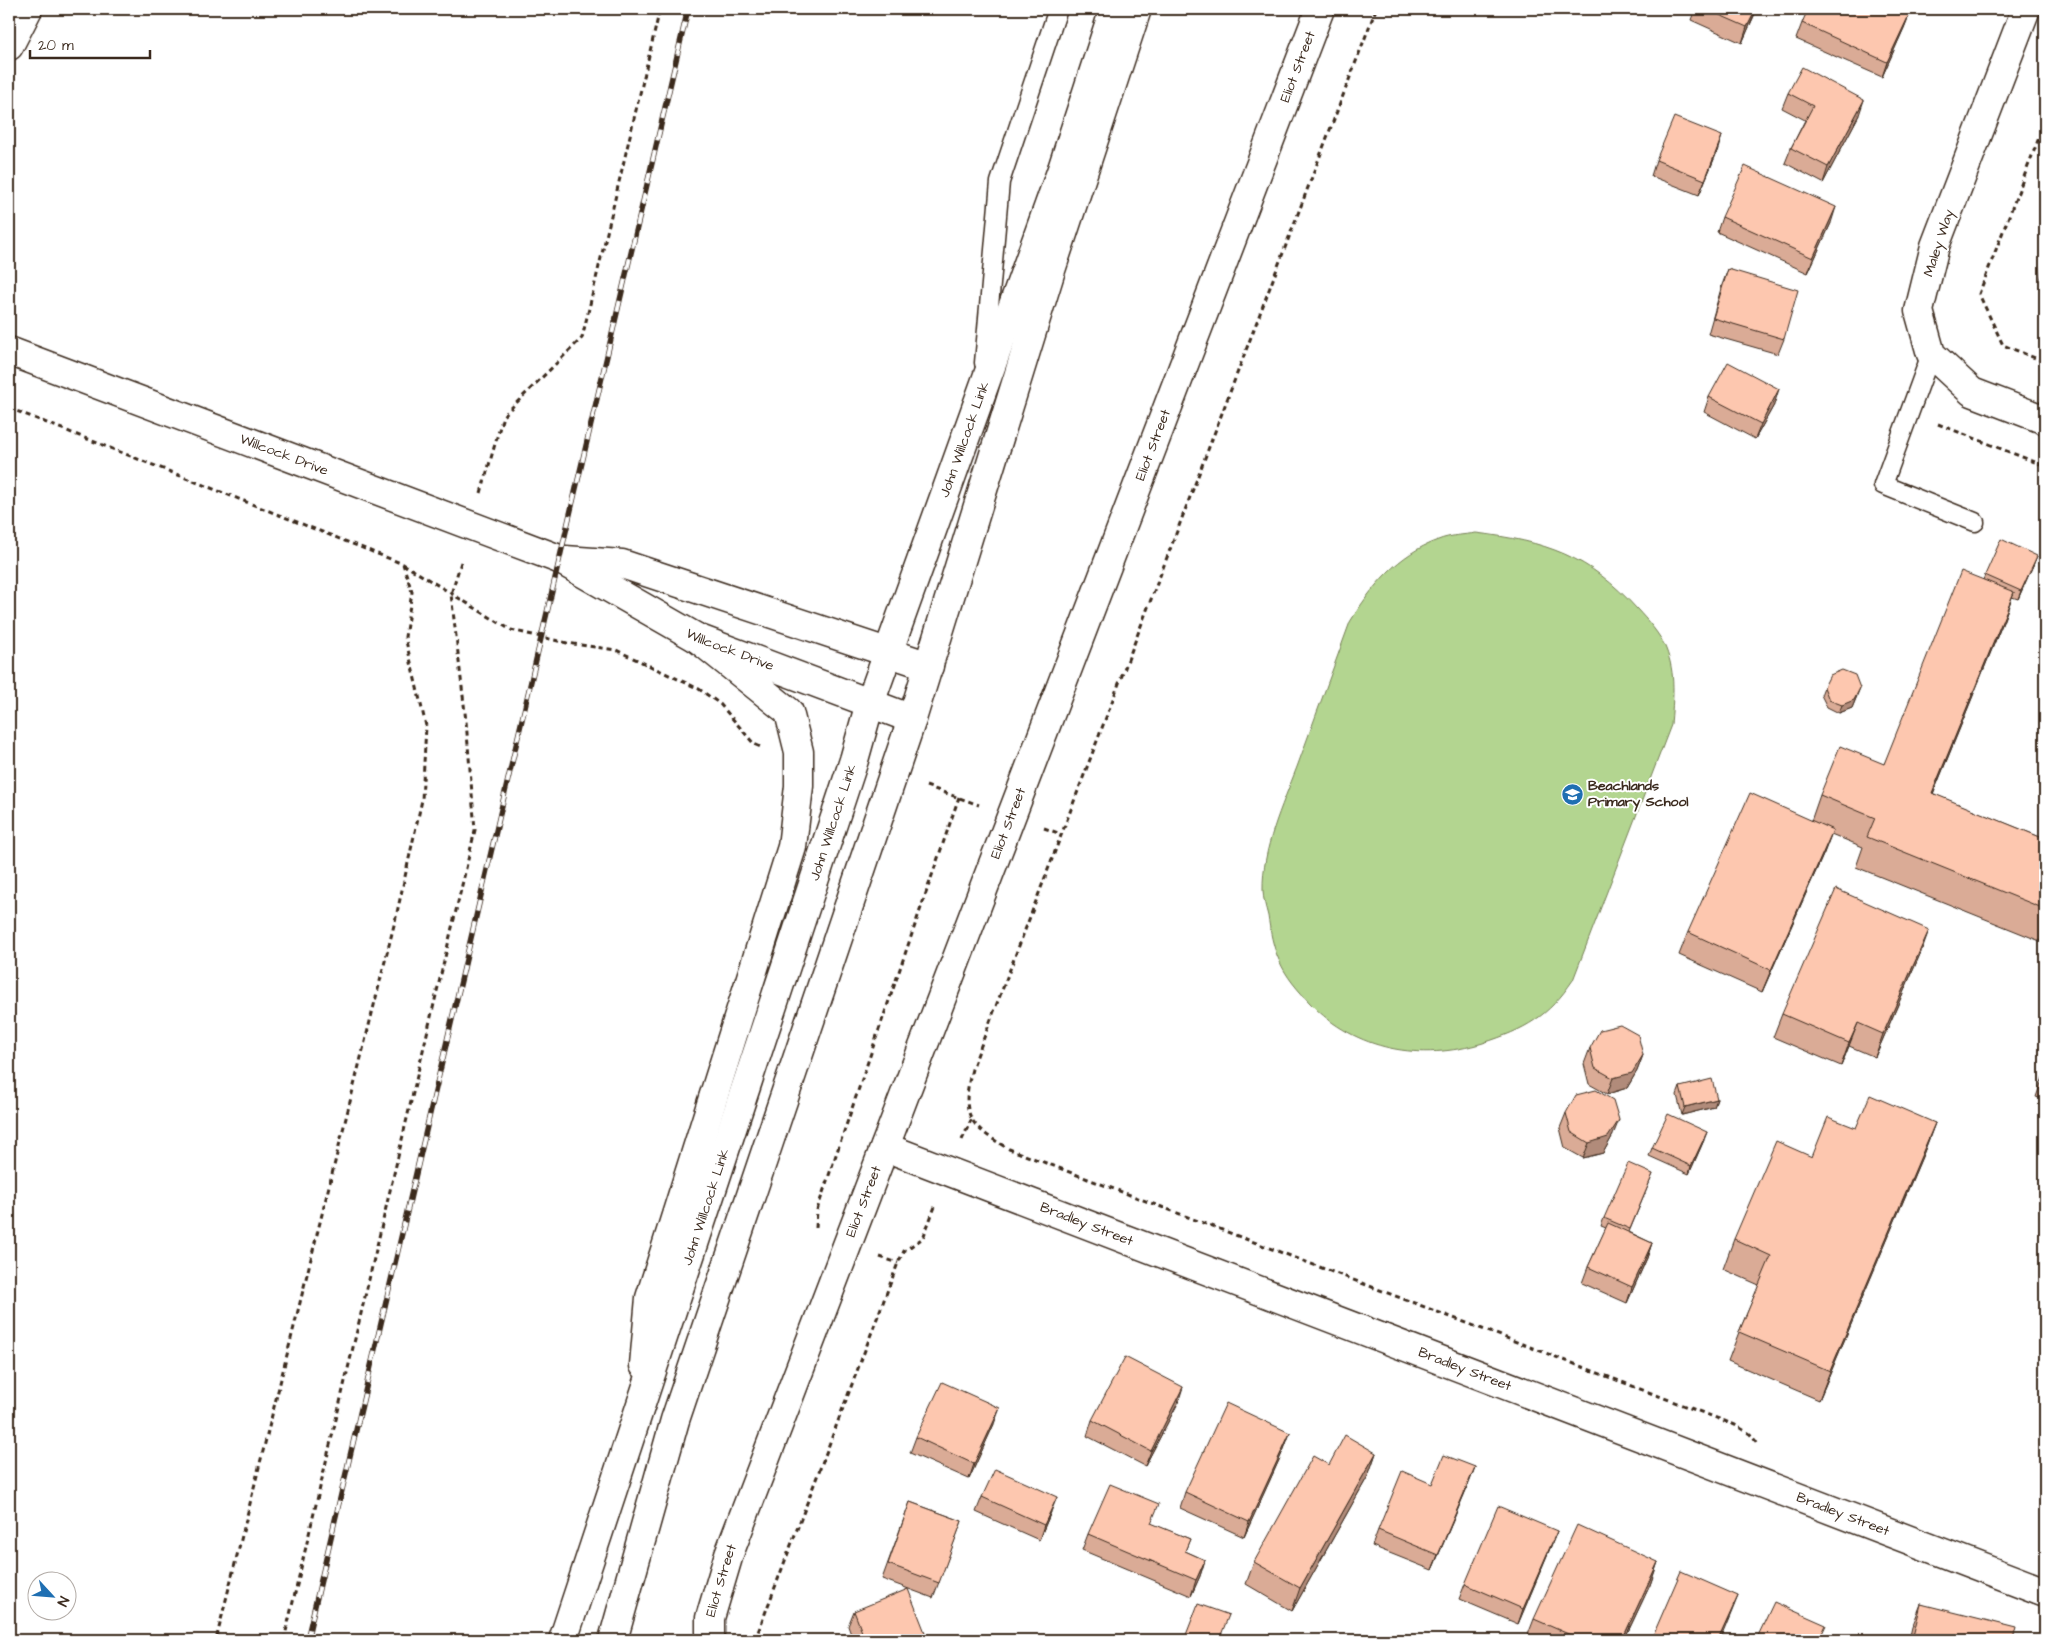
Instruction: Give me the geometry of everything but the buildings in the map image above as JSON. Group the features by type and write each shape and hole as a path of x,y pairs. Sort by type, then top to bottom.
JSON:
{"street":[{"path":"9,46 28,9"},
{"name":"John Willcock Link","path":"563,1640 848,779 870,703 1062,169 1114,9"},
{"path":"612,1640 675,1420 912,719 1050,270 1136,9"},
{"name":"Eliot Street","path":"710,1640 710,1618 729,1554 1320,9"},
{"name":"Maley Way","path":"1931,354 1919,311 1935,246 2026,9"},
{"name":"Willcock Drive","path":"9,351 559,559 698,638 912,719"},
{"path":"1931,354 1972,392 2045,420"},
{"name":"Willcock Drive","path":"559,559 622,564 929,666"},
{"path":"640,1412 650,1298 792,847 799,786 799,752 789,712 698,638"},
{"name":"Bradley Street","path":"885,1147 2045,1592"}],"lane":[{"path":"982,388 1000,182 1058,9"},
{"path":"1931,354 1883,485 1976,522"}],"path":[{"path":"284,1640 475,830 466,721 451,594 503,416 582,338 660,9"},
{"path":"1376,9 972,1069 965,1095 971,1120 983,1134 1009,1149 1735,1425 1750,1434 1763,1449"},
{"path":"2045,122 1980,294 2003,345 2045,362"},
{"path":"9,408 403,564 511,630 567,644 616,650 699,689 720,704 754,744 768,749"},
{"path":"1909,414 2045,466"},
{"path":"216,1640 396,917 422,800 426,726 405,637 412,592 403,564"},
{"path":"923,784 981,806"},
{"path":"818,1232 814,1225 817,1210 959,797"},
{"path":"1037,826 1062,834"},
{"path":"961,1142 971,1120"},
{"path":"755,1640 898,1263 904,1251 923,1238 937,1203"},
{"path":"872,1254 898,1263"}],"green space":[{"path":"1476,533 1524,541 1565,554 1602,576 1619,591 1653,628 1661,638 1666,649 1673,677 1671,725 1573,980 1564,993 1545,1013 1524,1027 1483,1043 1460,1049 1436,1052 1390,1048 1369,1042 1348,1032 1328,1019 1310,1003 1289,978 1275,950 1264,900 1266,859 1279,812 1350,622 1358,609 1387,573 1410,554 1443,538"}],"railway":[{"path":"307,1640 688,9"}],"place":[{"name":"Beachlands Primary School","path":"1572,794"}]}
